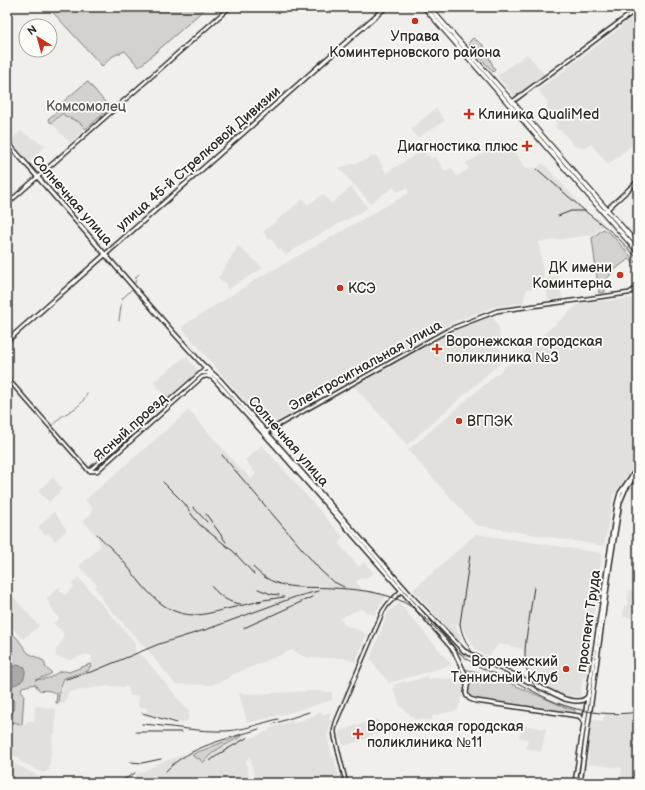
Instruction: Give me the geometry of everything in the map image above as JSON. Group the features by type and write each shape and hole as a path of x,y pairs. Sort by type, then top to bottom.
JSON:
{"main road":[{"name":"улица 45-й Стрелковой Дивизии","path":"7,341 386,7"},
{"path":"424,7 512,102 638,252"},
{"path":"429,7 605,211 638,245"},
{"name":"Солнечная улица","path":"7,142 172,331 204,366 215,374 455,653 468,680 466,693 470,700 578,716 584,723"},
{"name":"Солнечная улица","path":"213,378 464,651 565,698 580,701 584,700 589,695"},
{"name":"проспект Труда","path":"575,783 618,499 623,488 638,467"},
{"name":"проспект Труда","path":"611,548 620,502 625,490 638,471"},
{"path":"422,615 426,611"},
{"name":"проспект Труда","path":"580,783 600,625"}],"street":[{"path":"7,204 230,7"},
{"path":"629,7 638,18"},
{"path":"512,102 633,12"},
{"path":"605,211 638,181"},
{"name":"Электросигнальная улица","path":"265,433 450,329 489,313 629,293 638,287"},
{"name":"Ясный проезд","path":"89,471 204,371 204,366"},
{"path":"200,374 204,372 208,373 213,378"},
{"name":"Ясный проезд","path":"89,471 97,471 202,377 207,376 213,378"},
{"path":"7,378 89,471"},
{"path":"105,463 107,455"},
{"path":"346,783 335,738 334,730 336,722 383,611 388,604 405,588"}],"shaded area":[{"path":"630,19 638,30 638,140 608,165 591,144 584,149 577,145 575,147 561,130 559,131 555,127 557,124 549,114 547,101 538,90"},
{"path":"527,54 545,75 515,97 497,76"},
{"name":"Комсомолец","path":"88,82 109,107 70,143 48,119 58,111 56,108"},
{"path":"436,108 445,121 417,138 411,129"},
{"path":"21,131 46,145 29,162 10,141"},
{"path":"506,141 509,142 524,167 537,169 542,163 578,202 577,203 594,219 597,217 604,225 592,235 539,242 544,279 559,275 562,298 548,300 546,287 527,289 523,303 493,307 449,324 267,427 181,327 257,279 409,193 407,188 397,192 394,187 370,203 339,168 376,155 386,173 423,150 431,159 435,156 445,171 451,168 457,176 469,169 466,163"},
{"path":"351,187 368,208 311,239 286,255 280,249 279,250 271,238 269,240 263,232 303,199 308,205 323,194 331,204"},
{"path":"238,246 263,268 228,289 226,287 227,284 218,278"},
{"path":"638,294 638,459 613,496 604,546 475,525 408,450 580,303 634,298"},
{"path":"492,316 499,328 500,350 506,358 407,445 354,386 447,333"},
{"path":"186,356 199,372 167,398 153,382"},
{"path":"188,409 242,471 243,470 251,479 256,474 245,460 262,445 343,537 339,544 359,567 364,562 374,573 364,579 361,578 356,582 362,590 388,595 380,604 375,615 360,609 339,619 343,621 343,624 367,634 355,662 343,658 311,658 303,656 292,650 211,685 175,684 149,652 101,599 103,597 94,587 97,585 79,566 101,546 96,535 83,521 92,513 91,510 93,509 85,500 187,412 186,411"},
{"path":"53,477 62,489 49,502 38,491"},
{"path":"54,512 65,527 66,531 55,541 48,533 45,535 38,527"},
{"path":"476,534 602,553 585,677 582,677 580,698 568,696 528,678 523,649 499,644 489,656 477,651 461,626 450,624 450,626 455,625 461,639 458,643 441,624 444,623 413,590"},
{"path":"78,577 133,640 137,654 143,656 176,696 175,698 177,698 189,711 188,720 183,723 146,713 147,708 138,707 139,696 130,696 128,687 107,686 68,692 64,704 59,702 65,678 90,671 92,657 91,655 84,655 70,660 56,657 56,650 63,640 63,632 53,623 59,619 47,600 48,597 59,587 61,588 59,590 65,595 74,587 72,584"},
{"path":"7,590 39,626 23,639 7,623"},
{"path":"629,590 638,592 638,619 623,616 624,606 627,606"},
{"path":"399,603 452,665 389,683 370,659 388,612"},
{"path":"17,665 25,667 23,679 19,683 7,687 8,669"},
{"path":"427,676 429,680 436,678 466,680 458,710 432,716 432,720 415,719 400,706 393,688 395,688 394,685 405,681 406,683"},
{"path":"315,691 332,692 332,700 247,723 239,693 250,694"},
{"path":"38,706 56,709 55,733 53,735 49,770 43,773 20,761 19,758 7,752 7,719 22,725 26,725 27,721 34,721 35,707"},
{"path":"321,712 322,715 331,713 329,719 332,721 327,735 340,782 256,783 250,757 248,757 249,759 246,760 250,783 129,783 136,775 159,763 189,753 199,758 203,763 217,749 244,735 246,740 269,731 268,729 292,721 293,724"},
{"path":"638,713 638,779 621,777 622,768 588,764 589,752 587,752 592,719 603,721 605,714 628,715"},
{"name":"Воронежская городская поликлиника №11","path":"377,719 383,729 383,732 370,735 369,738 343,746 339,731"},
{"path":"522,725 546,729 541,752 526,748 528,740 519,737"},
{"path":"7,760 46,780 50,783 7,783"}],"green space":[{"path":"48,7 207,7 139,67 125,51 113,56 102,66"},
{"path":"473,38 483,45 495,70 493,72 470,46 469,42"},
{"name":"Комсомолец","path":"88,82 109,107 109,109 86,129 79,122 65,116 63,113 51,123 48,119 58,111 56,108"},
{"path":"603,229 611,234 636,262 633,263 629,259 616,269 608,277 605,292 599,293 592,238"},
{"path":"7,628 17,638 28,653 44,661 46,668 52,673 35,680 50,678 61,671 69,672 90,664 91,665 88,671 64,678 60,689 58,703 56,703 57,694 50,691 40,690 35,684 22,687 21,690 24,694 22,725 7,719 7,713 13,713 14,700 7,699"},
{"path":"464,669 491,675 567,708 575,710 574,715 473,700 468,696 469,682"},
{"path":"241,735 242,736 216,750 203,763 199,758 197,759 193,756 193,754"}],"waterway":[{"path":"135,283 136,277 139,274"},
{"path":"119,321 122,299 131,290"},
{"path":"53,426 61,417 80,405 87,393"}],"railway":[{"path":"537,169 614,234 638,259"},
{"path":"558,216 571,211 585,211"},
{"path":"222,455 320,570 332,581 344,587"},
{"path":"163,482 185,504 200,525 233,551 254,574"},
{"path":"193,507 207,522"},
{"path":"206,514 226,542"},
{"path":"97,534 120,557 145,589 153,597 172,610 183,614 199,615 261,601"},
{"path":"470,555 460,624 461,630 469,647 484,667"},
{"path":"253,567 271,581 280,584 299,587 355,590 371,592 394,598 404,602 422,615 453,647 472,663 518,683 550,700 572,708 591,712 610,714 638,712"},
{"path":"212,587 225,598 232,602 241,604"},
{"path":"534,587 525,661 530,677 540,692"},
{"path":"258,589 271,594 279,595"},
{"path":"66,679 94,671 159,644 208,629 295,597 318,591"},
{"path":"257,601 284,597"},
{"path":"244,628 312,597"},
{"path":"273,724 309,712"},
{"path":"142,713 177,723"},
{"path":"142,724 195,730 226,731 246,728 278,719"},
{"path":"166,771 175,762 197,749 259,729"},
{"path":"136,732 182,732"},
{"path":"210,761 248,737"},
{"path":"130,762 142,763 161,759"},
{"path":"118,783 135,773"}],"place":[{"name":"Управа Коминтерновского района","path":"415,21"},
{"name":"Клиника QualiMed","path":"469,114"},
{"name":"Диагностика плюс","path":"527,146"},
{"name":"ДК имени Коминтерна","path":"620,275"},
{"name":"КСЭ","path":"340,288"},
{"name":"Воронежская городская поликлиника №3","path":"437,349"},
{"name":"ВГПЭК","path":"459,421"},
{"name":"Воронежский Теннисный Клуб","path":"566,669"},
{"name":"Воронежская городская поликлиника №11","path":"358,734"}]}
